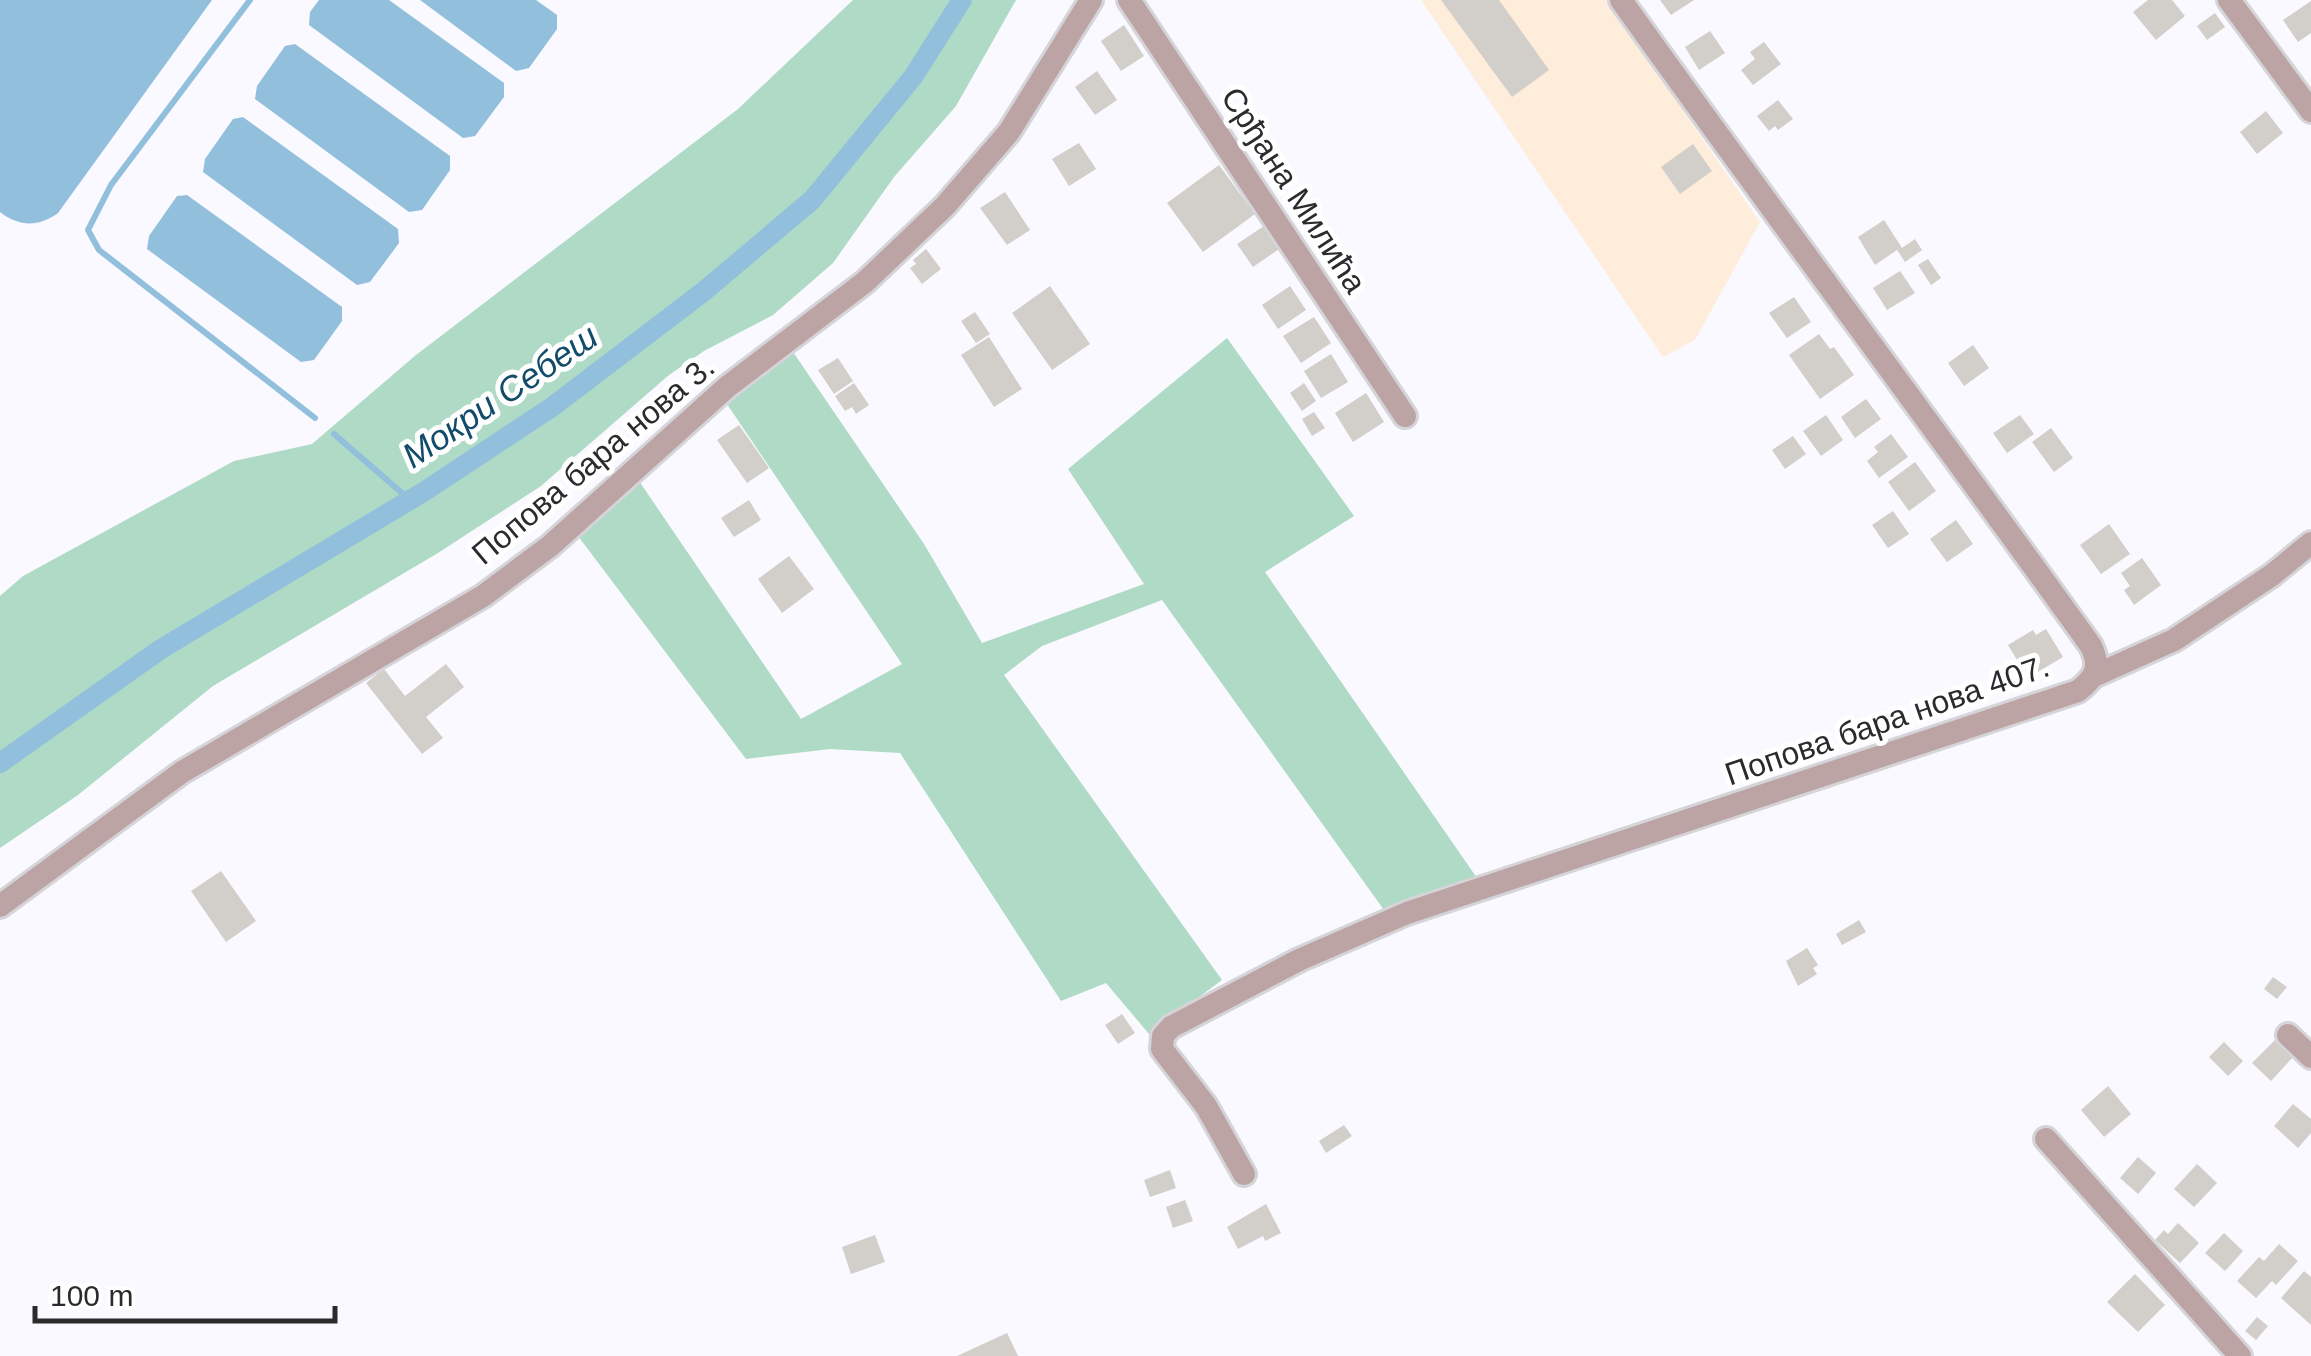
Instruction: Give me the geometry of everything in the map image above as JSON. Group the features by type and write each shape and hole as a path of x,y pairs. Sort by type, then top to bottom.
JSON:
{"street":[{"name":"Попова бара нова 3.","path":"0,906 182,772 483,596 550,546 727,387 865,282 946,206 1009,132 1091,0"},
{"name":"Срђана Милића","path":"1130,0 1404,416"},
{"name":"Попова бара нова 407.","path":"1244,1174 1206,1106 1162,1050 1163,1036 1182,1020 1300,960 1406,913 1937,740 2078,690 2096,675 2098,660 2091,646 1621,0"},
{"path":"2229,0 2311,110"},
{"path":"2096,675 2174,640 2272,575 2311,543"},
{"path":"2288,1034 2311,1057"},
{"path":"2046,1139 2240,1356"}],"shaded area":[{"path":"1421,0 1607,0 1760,222 1695,340 1663,357"}],"green space":[{"path":"853,0 1016,0 956,106 894,177 833,263 773,315 704,351 669,375 541,486 438,553 213,686 78,795 0,848 0,596 23,576 234,461 312,444 416,355 738,109"},
{"path":"1227,338 1354,516 1265,572 1477,878 1384,910 1162,600 1042,646 1004,675 1222,980 1149,1034 1106,983 1061,1001 900,753 830,749 746,759 575,532 639,481 801,719 902,664 727,404 793,352 924,544 982,643 1144,584 1068,469"}],"water":[{"path":"0,0 212,0 58,213 36,223 22,223 0,212"},
{"path":"319,0 389,0 504,83 504,97 475,136 463,138 309,25 310,12"},
{"path":"420,0 536,0 557,15 557,29 529,68 516,71"},
{"path":"295,44 450,156 450,170 422,210 409,212 255,99 257,86 285,46"},
{"path":"243,117 398,229 399,243 370,282 357,285 203,172 205,159 233,119"},
{"path":"187,195 342,307 342,321 314,360 301,362 147,249 149,236 177,196"}],"building":[{"path":"1441,0 1499,0 1549,70 1512,97"},
{"path":"1660,0 1694,0 1671,15"},
{"path":"2148,0 2172,0 2185,16 2156,40 2133,12"},
{"path":"2311,1 2311,33 2298,42 2283,20"},
{"path":"2215,13 2225,27 2207,40 2197,26"},
{"path":"1124,25 1144,56 1121,71 1101,41"},
{"path":"1710,31 1725,53 1699,70 1685,47"},
{"path":"1764,42 1781,64 1753,85 1741,70 1755,59 1750,52"},
{"path":"1097,71 1117,100 1095,115 1075,87"},
{"path":"1778,100 1793,119 1778,130 1775,126 1769,131 1757,116"},
{"path":"2266,111 2283,133 2257,154 2240,132"},
{"path":"1079,143 1096,169 1069,186 1052,159"},
{"path":"1693,144 1712,171 1680,194 1661,167"},
{"path":"1219,165 1255,214 1203,252 1167,203"},
{"path":"1005,192 1030,230 1007,245 980,208"},
{"path":"1884,220 1902,248 1915,239 1922,250 1905,262 1897,250 1875,265 1858,237"},
{"path":"1267,224 1282,247 1253,267 1237,244"},
{"path":"926,249 941,269 922,284 910,268"},
{"path":"1928,259 1941,278 1931,285 1918,265"},
{"path":"1900,271 1915,293 1887,310 1873,288"},
{"path":"1050,286 1090,344 1052,370 1012,313"},
{"path":"1290,286 1306,310 1278,329 1262,305"},
{"path":"1794,297 1811,322 1787,338 1769,313"},
{"path":"975,312 990,334 976,343 961,321"},
{"path":"1314,317 1331,343 1301,363 1283,336"},
{"path":"1819,334 1854,375 1820,399 1789,355"},
{"path":"989,337 1022,389 994,407 961,355"},
{"path":"1973,345 1989,368 1964,386 1948,363"},
{"path":"1331,354 1348,382 1321,398 1304,371"},
{"path":"838,358 853,381 834,394 818,370"},
{"path":"854,383 869,405 856,414 852,407 845,411 835,396"},
{"path":"1304,383 1316,401 1302,411 1290,393"},
{"path":"1366,393 1384,422 1353,442 1335,413"},
{"path":"1866,399 1881,419 1855,438 1841,417"},
{"path":"1314,412 1325,428 1312,436 1302,419"},
{"path":"1826,415 1843,440 1821,456 1803,431"},
{"path":"2020,415 2034,434 2007,453 1993,433"},
{"path":"739,425 769,468 747,483 717,440"},
{"path":"2051,428 2073,458 2054,472 2032,442"},
{"path":"1891,434 1908,457 1879,478 1867,461 1878,452 1874,447"},
{"path":"1793,436 1806,454 1785,469 1772,450"},
{"path":"1915,462 1936,491 1909,511 1888,482"},
{"path":"749,500 761,520 734,537 721,518"},
{"path":"1893,511 1909,534 1888,548 1872,525"},
{"path":"1956,520 1973,544 1947,562 1930,539"},
{"path":"2109,524 2130,554 2101,574 2080,545"},
{"path":"789,556 814,589 782,613 758,579"},
{"path":"2142,558 2161,585 2134,605 2124,590 2130,586 2121,573"},
{"path":"2046,629 2063,657 2028,678 2008,645 2033,630 2036,635"},
{"path":"446,664 464,687 426,717 443,738 422,754 366,683 384,669 405,696"},
{"path":"221,871 256,921 226,942 191,891"},
{"path":"1859,920 1866,932 1842,945 1836,934"},
{"path":"1807,948 1818,965 1813,968 1817,974 1798,986 1786,961"},
{"path":"2273,977 2287,987 2277,999 2264,989"},
{"path":"1122,1014 1135,1033 1118,1044 1105,1025"},
{"path":"2275,1040 2293,1057 2271,1081 2252,1063"},
{"path":"2224,1042 2243,1061 2228,1076 2209,1057"},
{"path":"2108,1086 2131,1114 2104,1137 2081,1110"},
{"path":"2293,1104 2311,1119 2311,1133 2298,1148 2274,1126"},
{"path":"1344,1125 1352,1136 1326,1153 1319,1141"},
{"path":"2138,1157 2156,1173 2138,1194 2120,1178"},
{"path":"2197,1164 2217,1183 2194,1207 2174,1189"},
{"path":"1170,1170 1176,1188 1150,1197 1144,1180"},
{"path":"1185,1200 1193,1221 1173,1228 1166,1207"},
{"path":"1266,1204 1281,1233 1265,1241 1263,1236 1238,1249 1227,1227"},
{"path":"2178,1223 2199,1243 2180,1263 2155,1240"},
{"path":"2224,1233 2243,1251 2225,1271 2205,1253"},
{"path":"875,1235 885,1262 851,1274 842,1247"},
{"path":"2279,1244 2298,1261 2276,1285 2272,1281 2256,1298 2237,1281 2259,1257 2264,1261"},
{"path":"2304,1271 2311,1277 2311,1325 2281,1298"},
{"path":"2135,1274 2165,1305 2138,1332 2107,1302"},
{"path":"2257,1317 2268,1326 2256,1340 2245,1331"},
{"path":"1007,1333 1018,1356 957,1356"}],"waterway":[{"path":"250,0 111,185 88,230 99,250 315,418"},
{"name":"Мокри Себеш","path":"0,763 161,649 425,491 552,407 703,292 812,200 913,77 962,0"},
{"path":"334,434 410,500"}]}
